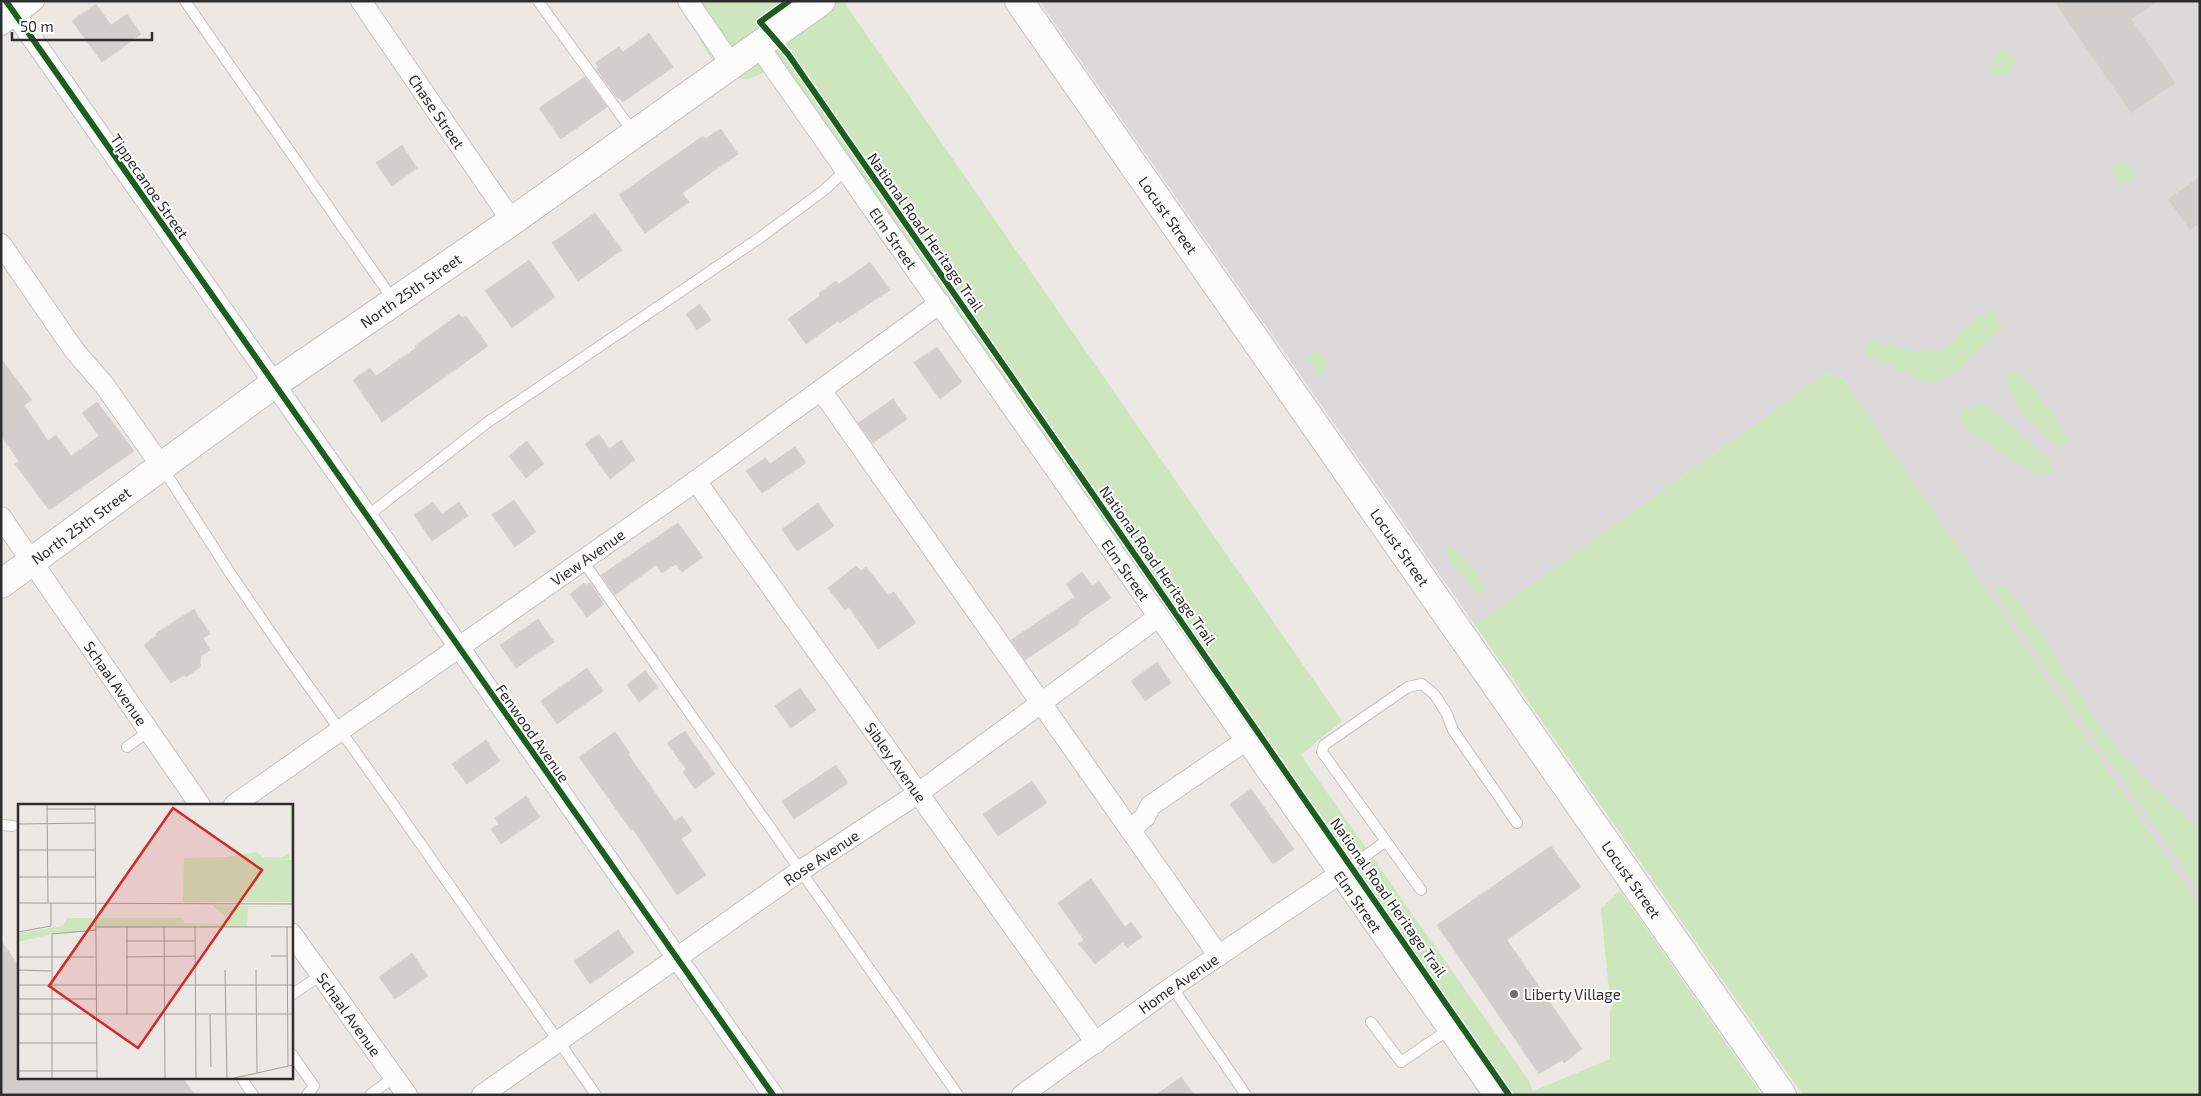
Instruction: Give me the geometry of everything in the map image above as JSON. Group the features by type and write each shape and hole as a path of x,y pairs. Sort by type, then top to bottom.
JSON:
{"street":[{"path":"7,13 34,1"},
{"name":"Chase Street","path":"361,1 512,221"},
{"path":"688,1 731,64"},
{"name":"North 25th Street","path":"1,584 274,384 512,221 821,1"},
{"name":"Locust Street","path":"1019,1 1782,1095"},
{"name":"Tippecanoe Street","path":"7,13 274,384"},
{"name":"Elm Street","path":"758,45 1494,1095"},
{"path":"1,244 74,350 105,386 162,467"},
{"name":"View Avenue","path":"235,804 696,481 940,304"},
{"name":"Fenwood Avenue","path":"274,384 773,1095"},
{"path":"821,390 1219,956"},
{"name":"Sibley Avenue","path":"696,481 1096,1043"},
{"name":"Schaal Avenue","path":"1,517 199,804"},
{"name":"Rose Avenue","path":"482,1095 800,871 917,794 1158,617"},
{"path":"1130,830 1145,817 1150,806 1245,741"},
{"name":"Home Avenue","path":"1027,1093 1172,987 1338,875"},
{"name":"Schaal Avenue","path":"292,934 406,1095"}],"lane":[{"path":"185,1 394,302"},
{"path":"552,1 540,5 635,134"},
{"path":"366,516 488,422 758,239 822,191 845,171"},
{"path":"162,467 232,576 596,1095"},
{"path":"583,561 958,1095"},
{"path":"1421,890 1322,752 1324,745 1408,687 1422,684 1438,700 1446,712 1453,730 1518,823"},
{"path":"127,747 149,731"},
{"path":"1,825 13,826"},
{"path":"1338,875 1385,842"},
{"path":"292,994 321,975"},
{"path":"1172,987 1246,1095"},
{"path":"1371,1022 1401,1062 1448,1030"},
{"path":"292,1054 314,1086 307,1095"},
{"path":"370,1095 394,1077"},
{"path":"242,1078 253,1095"}],"shaded area":[{"path":"1039,1 2200,1 2200,906 1843,378 1826,373 1475,625"}],"green space":[{"path":"683,1 844,2 1342,721 1301,755 1529,1081 1533,1091 1610,1059 1610,1011 1616,997 1609,991 1601,909 1620,890 1762,1095 1494,1095 765,72 747,79 735,77 724,71 714,62 706,50"},
{"path":"2002,49 2016,58 2010,72 2000,76 1991,74 1994,55"},
{"path":"2124,163 2136,171 2132,182 2116,182 2110,166"},
{"path":"1992,309 2002,327 1966,362 1934,383 1925,383 1863,350 1870,339 1915,351 1943,350 1973,319"},
{"path":"1312,350 1324,357 1329,369 1322,374 1316,371 1307,358"},
{"path":"2010,367 2036,391 2063,430 2069,440 2060,448 2021,410 2009,393 2007,386"},
{"path":"1826,373 1843,378 2200,906 2200,1095 1803,1095 1475,625"},
{"path":"1988,405 2049,460 2056,474 2035,474 1973,434 1960,420 1962,408"},
{"path":"1450,543 1480,578 1484,589 1481,593 1474,592 1445,552"},
{"path":"1991,585 2008,591 2034,623 2101,728 2146,781 2200,829 2200,892 2045,668"}],"building":[{"path":"2054,1 2158,1 2131,19 2175,83 2131,113"},
{"path":"96,4 111,25 127,14 141,34 102,62 72,21"},
{"path":"649,33 673,67 623,102 620,98 618,99 596,69 599,67 595,63 619,47 623,52"},
{"path":"585,77 607,107 561,139 539,108"},
{"path":"721,129 738,154 682,193 689,202 645,233 619,195 703,136 705,139"},
{"path":"402,145 417,168 392,186 376,163"},
{"path":"2200,177 2200,222 2190,230 2168,199"},
{"path":"595,213 622,250 578,281 552,243"},
{"path":"529,260 555,297 512,328 485,291"},
{"path":"870,262 890,290 840,323 838,321 806,344 788,319 820,296 819,293 836,281 839,284"},
{"path":"700,304 711,320 697,330 686,314"},
{"path":"459,314 462,318 466,316 488,346 382,422 353,380 370,368 376,376 416,348 415,346"},
{"path":"937,347 962,382 940,399 914,363"},
{"path":"1,359 32,400 24,405 48,441 56,435 71,456 99,436 82,413 97,402 134,451 49,510 15,464 19,461 1,436"},
{"path":"893,399 907,419 873,443 858,423"},
{"path":"599,434 609,449 621,440 635,460 610,479 585,444"},
{"path":"527,441 544,464 526,478 509,456"},
{"path":"795,447 806,463 762,493 746,471 765,458 770,464"},
{"path":"514,500 536,532 515,547 492,515"},
{"path":"433,502 442,514 459,502 468,516 432,541 414,515"},
{"path":"818,503 834,526 797,551 782,529"},
{"path":"678,523 703,557 682,572 676,564 662,573 656,565 615,595 601,575"},
{"path":"856,566 861,571 866,567 888,595 894,592 916,623 878,649 849,607 845,610 828,588"},
{"path":"1082,572 1092,586 1099,581 1111,598 1079,620 1080,623 1025,660 1011,640 1075,597 1066,584"},
{"path":"584,583 586,585 590,583 604,604 587,617 570,594"},
{"path":"194,609 210,634 203,638 210,650 201,656 200,667 186,677 184,675 171,683 144,645 157,635 155,634"},
{"path":"538,619 554,642 516,668 500,645"},
{"path":"1157,662 1171,683 1145,701 1131,681"},
{"path":"587,668 603,691 557,724 541,701"},
{"path":"645,671 658,687 639,702 627,685"},
{"path":"800,688 816,710 791,728 775,706"},
{"path":"685,731 715,774 695,789 683,772 686,769 667,743"},
{"path":"615,732 630,753 628,754 675,821 682,816 692,831 681,839 706,875 677,895 633,829 631,830 579,757"},
{"path":"486,740 500,761 467,784 452,764"},
{"path":"836,765 848,783 794,819 782,801"},
{"path":"1032,781 1047,803 998,836 983,814"},
{"path":"1251,789 1294,849 1273,864 1230,804"},
{"path":"526,796 540,817 501,844 491,829 499,824 495,818"},
{"name":"Liberty Village","path":"1551,846 1581,887 1507,940 1582,1049 1564,1063 1562,1060 1539,1074 1437,925"},
{"path":"1091,879 1125,927 1131,922 1142,937 1127,948 1123,942 1095,964 1079,944 1084,940 1058,903"},
{"path":"618,930 634,953 590,984 574,961"},
{"path":"1,941 18,965 18,1078 183,1078 195,1095 1,1095"},
{"path":"412,953 428,976 395,999 379,977"},
{"path":"1181,1077 1194,1095 1156,1095"}],"cycle path":[{"path":"6,1 773,1095"},
{"name":"National Road Heritage Trail","path":"789,1 760,22 788,54 1509,1095"}],"place":[{"name":"Liberty Village","path":"1514,994"}]}
